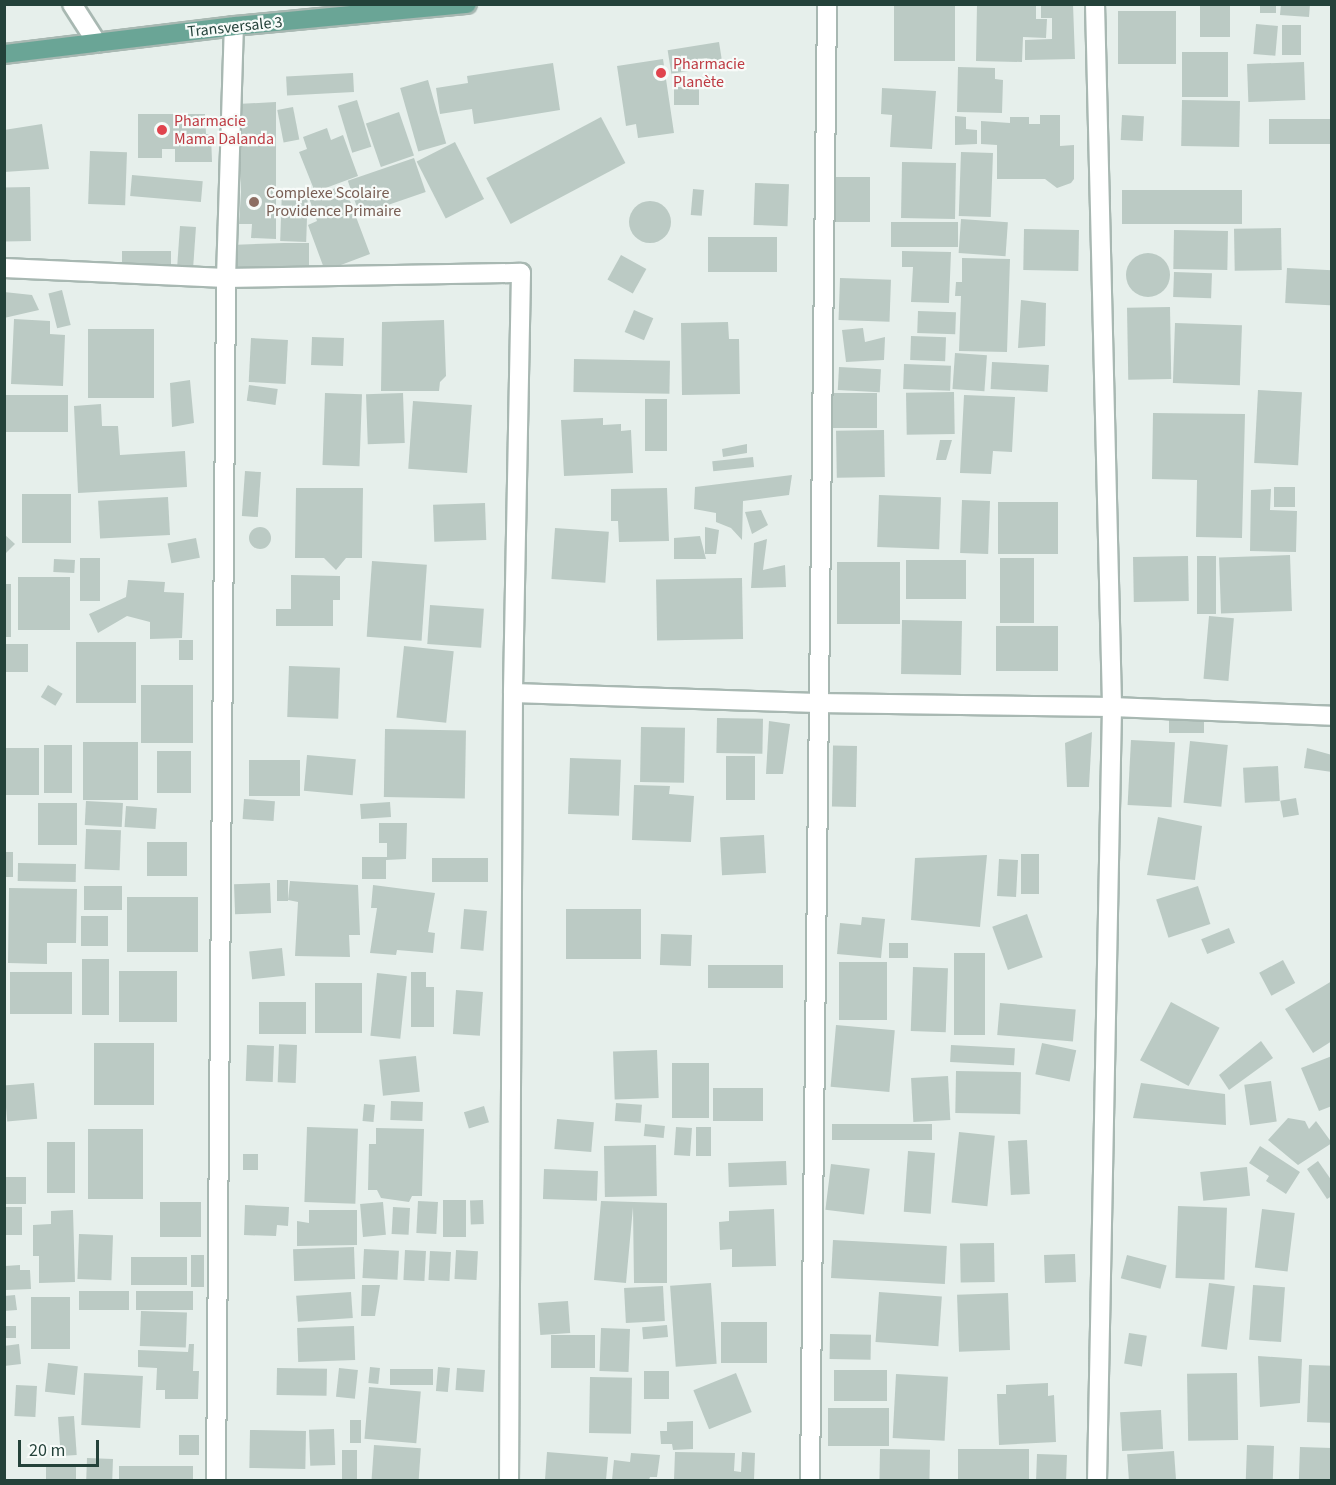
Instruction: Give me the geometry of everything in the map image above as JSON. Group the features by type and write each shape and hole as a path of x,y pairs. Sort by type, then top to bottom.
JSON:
{"main road":[{"name":"Transversale 3","path":"4,54 234,26 467,4"}],"street":[{"path":"72,4 97,43"},
{"path":"810,1480 817,703 827,4"},
{"path":"1095,4 1112,707 1097,1480"},
{"path":"216,1480 226,278 234,26"},
{"path":"4,268 226,278 521,273 513,693 509,1480"},
{"path":"513,693 817,703 1112,707 1332,716"}],"building":[{"path":"894,4 955,4 955,61 894,61"},
{"path":"977,4 1036,4 1036,19 1047,19 1046,38 1023,37 1022,62 976,61"},
{"path":"1041,4 1073,4 1075,59 1025,60 1025,40 1052,39 1052,18 1041,18"},
{"path":"1200,4 1230,4 1230,37 1200,37"},
{"path":"1260,4 1276,4 1276,13 1260,13"},
{"path":"1281,4 1310,4 1309,17 1280,15"},
{"path":"1118,11 1176,11 1176,64 1118,64"},
{"path":"1256,24 1278,26 1275,56 1253,54"},
{"path":"1282,25 1301,25 1301,55 1282,55"},
{"path":"719,42 723,66 671,74 668,50"},
{"path":"1182,52 1228,52 1228,97 1182,97"},
{"path":"663,59 674,133 638,138 636,124 626,126 617,66"},
{"path":"1304,62 1305,100 1248,102 1247,64"},
{"path":"553,63 560,110 474,124 472,109 440,114 436,88 468,83 467,76"},
{"path":"958,67 995,68 995,79 1003,80 1002,113 957,112"},
{"path":"353,73 354,92 287,95 286,77"},
{"path":"428,80 446,143 418,151 400,88"},
{"path":"674,87 699,87 699,105 674,105"},
{"path":"882,88 936,91 932,149 890,147 892,115 881,114"},
{"path":"357,100 371,147 352,153 338,106"},
{"path":"1182,100 1240,101 1239,147 1181,146"},
{"path":"276,102 276,239 251,238 252,224 239,224 241,192 237,104"},
{"path":"293,107 299,139 284,142 277,110"},
{"path":"399,112 414,155 381,167 366,123"},
{"path":"138,114 205,114 206,134 211,134 212,162 175,162 175,149 162,149 162,158 138,158"},
{"path":"1040,115 1060,115 1060,146 1074,145 1074,179 1071,183 1057,188 1045,179 997,179 997,145 981,144 981,121 1010,123 1010,117 1029,117 1029,124 1040,124"},
{"path":"1122,115 1144,116 1143,141 1121,140"},
{"path":"955,116 966,117 966,129 977,130 977,144 955,145"},
{"path":"601,117 625,163 511,224 486,178"},
{"path":"1269,119 1332,119 1332,144 1269,144"},
{"path":"42,124 49,169 4,172 4,130"},
{"path":"327,128 331,140 343,135 358,176 315,192 299,152 307,149 303,137"},
{"path":"455,142 484,199 446,219 417,162"},
{"path":"90,151 127,152 125,205 88,204"},
{"path":"961,152 993,153 991,217 959,216"},
{"path":"414,158 426,192 360,215 348,181"},
{"path":"902,162 956,163 955,219 901,218"},
{"path":"132,175 203,181 201,202 130,196"},
{"path":"831,177 870,177 870,222 831,222"},
{"path":"755,183 789,184 788,226 754,225"},
{"path":"344,185 370,254 325,271 308,225 317,221 309,198"},
{"path":"4,187 30,187 31,241 5,241"},
{"path":"282,189 308,190 306,242 280,241"},
{"path":"693,189 704,190 702,216 691,215"},
{"path":"1122,190 1242,190 1242,224 1122,224"},
{"path":"650,201 665,207 671,222 665,237 650,243 635,237 629,222 635,207"},
{"path":"961,219 1008,222 1006,256 959,253"},
{"path":"891,222 958,222 958,247 891,247"},
{"path":"180,226 196,227 193,268 177,267"},
{"path":"1281,228 1282,270 1235,271 1234,229"},
{"path":"1024,229 1079,230 1078,271 1023,270"},
{"path":"1174,230 1228,231 1227,270 1173,269"},
{"path":"708,237 777,237 777,272 708,272"},
{"path":"309,243 309,271 230,272 230,245"},
{"path":"122,251 171,251 171,268 122,268"},
{"path":"902,251 951,252 949,303 911,302 913,267 902,267"},
{"path":"1148,253 1157,254 1164,259 1169,266 1169,284 1164,291 1157,296 1148,297 1139,296 1132,291 1127,284 1126,275 1127,266 1132,259 1139,254"},
{"path":"621,255 646,269 633,294 607,279"},
{"path":"962,258 1010,259 1007,352 959,351 961,296 955,296 956,282 962,282"},
{"path":"1287,268 1332,270 1330,305 1285,303"},
{"path":"1174,272 1212,273 1211,298 1173,297"},
{"path":"840,278 891,280 890,322 839,320"},
{"path":"62,290 71,325 57,328 48,293"},
{"path":"4,292 32,295 39,310 4,318"},
{"path":"1021,300 1046,303 1045,346 1018,348"},
{"path":"1170,307 1171,379 1128,380 1127,308"},
{"path":"634,310 653,318 644,340 625,332"},
{"path":"918,311 956,312 955,334 917,333"},
{"path":"14,319 50,321 50,334 65,335 63,386 11,384"},
{"path":"444,320 446,376 440,382 439,391 381,391 382,322"},
{"path":"728,322 729,339 739,339 740,394 682,395 681,323"},
{"path":"1175,323 1242,325 1240,385 1173,383"},
{"path":"863,328 865,342 885,337 884,360 846,362 842,330"},
{"path":"88,329 154,329 154,398 88,398"},
{"path":"911,336 946,337 945,361 910,360"},
{"path":"312,337 344,338 343,366 311,365"},
{"path":"251,338 288,340 286,384 249,382"},
{"path":"955,353 987,355 984,391 952,389"},
{"path":"574,359 670,361 669,394 573,392"},
{"path":"992,362 1049,365 1048,392 991,389"},
{"path":"904,364 951,366 950,391 903,389"},
{"path":"839,367 881,369 880,392 838,390"},
{"path":"190,380 194,423 172,427 170,383"},
{"path":"249,385 278,389 275,405 247,401"},
{"path":"1258,390 1302,392 1298,465 1254,463"},
{"path":"954,392 955,434 907,435 906,393"},
{"path":"325,393 362,394 359,466 322,465"},
{"path":"403,393 405,443 368,444 366,394"},
{"path":"833,393 877,393 877,428 833,428"},
{"path":"4,395 68,395 68,432 4,432"},
{"path":"964,395 1015,397 1012,452 993,451 991,474 960,473"},
{"path":"645,399 667,399 667,451 645,451"},
{"path":"413,401 472,405 467,473 408,469"},
{"path":"101,404 102,426 118,426 120,455 185,451 187,487 78,493 74,406"},
{"path":"1153,413 1245,414 1242,538 1196,537 1197,480 1152,479"},
{"path":"603,418 603,425 621,424 621,431 631,430 633,473 564,476 561,420"},
{"path":"884,430 885,477 837,478 836,431"},
{"path":"940,440 952,440 946,460 936,460"},
{"path":"747,444 747,453 723,457 722,449"},
{"path":"753,457 754,467 713,471 712,461"},
{"path":"245,471 261,472 258,517 242,516"},
{"path":"792,475 789,495 743,501 742,540 731,528 716,522 716,513 694,509 695,487"},
{"path":"1274,487 1295,487 1295,507 1274,507"},
{"path":"296,488 363,488 362,558 346,558 336,570 324,558 295,558"},
{"path":"667,488 669,541 619,542 618,521 611,521 611,489"},
{"path":"1271,489 1270,510 1297,511 1296,552 1250,551 1251,490"},
{"path":"22,494 71,494 71,543 22,543"},
{"path":"879,495 941,497 939,549 877,547"},
{"path":"168,497 170,535 100,539 98,501"},
{"path":"962,500 990,501 988,554 960,553"},
{"path":"998,502 1058,502 1058,554 998,554"},
{"path":"485,503 486,540 434,542 433,505"},
{"path":"761,510 768,525 752,534 745,512"},
{"path":"256,527 264,527 271,534 271,542 264,549 256,549 249,542 249,534"},
{"path":"705,527 719,530 716,554 705,554"},
{"path":"555,528 609,532 605,583 551,579"},
{"path":"4,534 15,544 4,555"},
{"path":"700,536 706,559 674,559 674,538"},
{"path":"196,538 200,558 171,563 168,544"},
{"path":"767,539 763,570 785,565 786,587 751,588 754,543"},
{"path":"1290,555 1292,611 1221,613 1219,557"},
{"path":"1188,556 1189,601 1134,602 1133,557"},
{"path":"1197,556 1216,556 1216,614 1197,614"},
{"path":"80,558 100,558 100,601 80,601"},
{"path":"1000,558 1034,558 1034,623 1000,623"},
{"path":"54,559 75,560 74,573 53,572"},
{"path":"906,560 966,560 966,599 906,599"},
{"path":"372,561 427,565 422,641 367,637"},
{"path":"837,562 900,562 900,624 837,624"},
{"path":"291,575 340,576 340,600 333,600 333,626 276,626 276,609 291,609"},
{"path":"18,577 70,577 70,630 18,630"},
{"path":"742,578 743,639 657,640 656,580"},
{"path":"128,580 165,582 164,592 184,593 182,638 150,639 150,622 127,616 98,633 89,614 126,597"},
{"path":"4,584 11,584 11,637 4,637"},
{"path":"430,605 484,609 481,648 427,644"},
{"path":"1209,616 1234,618 1228,681 1204,679"},
{"path":"902,620 962,621 961,675 901,674"},
{"path":"996,626 1058,626 1058,671 996,671"},
{"path":"179,640 193,640 193,660 179,660"},
{"path":"76,642 136,642 136,703 76,703"},
{"path":"4,644 28,644 28,672 4,672"},
{"path":"404,646 454,651 446,723 396,718"},
{"path":"289,666 340,668 338,719 287,717"},
{"path":"48,685 63,694 55,706 41,697"},
{"path":"141,685 193,685 193,743 141,743"},
{"path":"1169,715 1204,715 1204,733 1169,733"},
{"path":"717,718 763,719 762,754 716,753"},
{"path":"769,721 790,724 783,774 766,774"},
{"path":"641,727 685,728 684,783 640,782"},
{"path":"385,729 466,730 465,798 384,797"},
{"path":"1092,732 1089,787 1067,787 1065,743"},
{"path":"1131,740 1175,742 1172,807 1128,805"},
{"path":"1190,741 1228,745 1221,807 1184,803"},
{"path":"83,742 138,742 138,800 83,800"},
{"path":"44,745 72,745 72,793 44,793"},
{"path":"833,746 857,746 856,807 832,807"},
{"path":"4,748 39,748 39,795 4,795"},
{"path":"1307,748 1332,755 1332,772 1304,768"},
{"path":"157,751 191,751 191,793 157,793"},
{"path":"307,755 356,759 353,795 304,791"},
{"path":"726,756 755,756 755,800 726,800"},
{"path":"570,758 621,760 619,816 568,814"},
{"path":"249,760 300,760 300,796 249,796"},
{"path":"1278,766 1280,801 1245,803 1243,768"},
{"path":"634,785 670,786 669,794 694,796 691,842 632,840"},
{"path":"1296,798 1299,815 1283,818 1280,801"},
{"path":"244,799 275,801 274,821 243,819"},
{"path":"86,801 123,803 122,827 85,825"},
{"path":"390,802 391,817 361,819 360,804"},
{"path":"38,803 77,803 77,845 38,845"},
{"path":"126,806 157,808 155,829 125,827"},
{"path":"1158,817 1202,826 1195,880 1147,875"},
{"path":"379,823 407,823 406,859 386,860 386,879 362,879 362,857 387,857 387,843 379,843"},
{"path":"86,829 121,830 120,870 85,869"},
{"path":"764,835 766,873 722,875 720,837"},
{"path":"147,842 187,842 187,876 147,876"},
{"path":"4,852 13,852 13,877 4,877"},
{"path":"1021,854 1039,854 1039,894 1021,894"},
{"path":"987,855 980,927 911,920 915,858"},
{"path":"432,858 488,858 488,882 432,882"},
{"path":"999,859 1018,860 1016,897 997,896"},
{"path":"18,863 76,864 76,882 18,881"},
{"path":"277,880 288,880 288,901 277,901"},
{"path":"290,881 358,885 360,935 349,935 350,957 295,956 298,902 288,900"},
{"path":"270,883 271,913 235,914 234,884"},
{"path":"373,885 435,893 428,932 435,933 433,953 397,950 396,955 370,953 377,908 371,908"},
{"path":"84,886 122,886 122,910 84,910"},
{"path":"1198,886 1210,924 1169,938 1156,900"},
{"path":"9,888 77,889 76,943 47,943 47,964 8,963"},
{"path":"127,897 198,897 198,952 127,952"},
{"path":"464,909 487,911 483,951 461,949"},
{"path":"566,909 641,909 641,959 566,959"},
{"path":"1027,914 1043,957 1008,970 992,927"},
{"path":"81,916 108,916 108,946 81,946"},
{"path":"862,917 885,919 881,958 837,954 840,923 861,925"},
{"path":"1229,928 1235,943 1207,954 1201,939"},
{"path":"661,934 692,935 691,966 660,965"},
{"path":"889,943 908,943 908,958 889,958"},
{"path":"282,948 285,976 252,979 249,951"},
{"path":"954,953 985,953 985,1035 954,1035"},
{"path":"82,959 109,959 109,1015 82,1015"},
{"path":"1283,960 1295,983 1271,996 1259,973"},
{"path":"839,962 887,962 887,1020 839,1020"},
{"path":"708,965 783,965 783,988 708,988"},
{"path":"913,967 948,968 946,1032 911,1031"},
{"path":"119,971 177,971 177,1022 119,1022"},
{"path":"10,972 72,972 72,1014 10,1014"},
{"path":"411,972 426,972 426,987 434,987 434,1027 411,1027"},
{"path":"377,973 407,976 400,1039 370,1036"},
{"path":"1332,981 1332,1041 1313,1053 1285,1009"},
{"path":"315,983 362,983 362,1033 315,1033"},
{"path":"456,990 483,992 480,1036 453,1034"},
{"path":"259,1002 306,1002 306,1034 259,1034"},
{"path":"1171,1002 1220,1028 1189,1086 1140,1060"},
{"path":"1000,1003 1076,1010 1073,1042 997,1035"},
{"path":"836,1025 895,1030 889,1092 831,1087"},
{"path":"1261,1041 1273,1058 1229,1090 1219,1075"},
{"path":"94,1043 154,1043 154,1105 94,1105"},
{"path":"1042,1043 1076,1050 1070,1082 1035,1074"},
{"path":"279,1044 297,1045 296,1083 278,1082"},
{"path":"247,1045 274,1046 273,1082 246,1081"},
{"path":"951,1045 1015,1048 1014,1065 950,1062"},
{"path":"657,1050 659,1098 615,1100 613,1052"},
{"path":"416,1056 420,1092 383,1096 379,1060"},
{"path":"1332,1056 1332,1106 1319,1111 1301,1068"},
{"path":"672,1063 709,1063 709,1118 672,1118"},
{"path":"956,1071 1021,1072 1020,1114 955,1113"},
{"path":"948,1076 950,1120 913,1122 911,1078"},
{"path":"1271,1081 1277,1122 1250,1125 1244,1085"},
{"path":"34,1083 37,1119 7,1121 4,1086"},
{"path":"1141,1083 1225,1094 1226,1125 1133,1118"},
{"path":"713,1088 763,1088 763,1121 713,1121"},
{"path":"391,1101 423,1102 422,1121 390,1120"},
{"path":"616,1103 642,1105 641,1123 615,1121"},
{"path":"364,1104 375,1105 373,1122 363,1121"},
{"path":"484,1106 489,1122 469,1128 464,1112"},
{"path":"1288,1118 1305,1121 1309,1129 1316,1121 1332,1143 1298,1165 1268,1140"},
{"path":"557,1119 594,1122 591,1152 554,1149"},
{"path":"645,1124 665,1126 664,1138 644,1136"},
{"path":"832,1124 932,1124 932,1140 832,1140"},
{"path":"307,1127 358,1129 355,1204 304,1202"},
{"path":"676,1127 692,1128 690,1156 674,1155"},
{"path":"696,1127 711,1127 711,1156 696,1156"},
{"path":"376,1128 424,1129 422,1196 412,1196 409,1202 381,1198 377,1190 368,1190 369,1144 376,1144"},
{"path":"88,1129 143,1129 143,1199 88,1199"},
{"path":"959,1132 995,1136 987,1206 952,1203"},
{"path":"1027,1140 1030,1194 1011,1195 1008,1141"},
{"path":"47,1142 75,1142 75,1193 47,1193"},
{"path":"656,1145 657,1196 605,1197 604,1146"},
{"path":"1260,1146 1300,1172 1286,1194 1266,1181 1269,1176 1249,1163"},
{"path":"908,1151 935,1153 931,1214 904,1212"},
{"path":"243,1154 258,1154 258,1170 243,1170"},
{"path":"786,1161 787,1185 729,1187 728,1163"},
{"path":"1318,1161 1332,1181 1332,1196 1327,1199 1307,1169"},
{"path":"831,1164 870,1169 864,1214 825,1210"},
{"path":"1247,1167 1250,1196 1203,1201 1200,1172"},
{"path":"544,1169 598,1171 597,1201 543,1199"},
{"path":"4,1177 26,1177 26,1204 4,1204"},
{"path":"443,1200 466,1200 466,1237 443,1237"},
{"path":"470,1200 483,1200 484,1224 471,1224"},
{"path":"418,1201 438,1202 436,1234 416,1233"},
{"path":"601,1201 667,1203 667,1283 634,1283 633,1207 626,1283 594,1280"},
{"path":"160,1202 201,1202 201,1237 160,1237"},
{"path":"383,1202 386,1235 363,1237 360,1204"},
{"path":"245,1205 289,1207 288,1226 277,1225 276,1236 244,1235"},
{"path":"1178,1206 1227,1208 1224,1280 1175,1278"},
{"path":"4,1207 22,1207 22,1235 4,1235"},
{"path":"393,1207 410,1208 409,1235 392,1234"},
{"path":"774,1209 776,1266 732,1267 732,1249 720,1250 719,1222 729,1221 729,1211"},
{"path":"1262,1209 1295,1213 1288,1272 1255,1268"},
{"path":"73,1210 75,1282 39,1283 39,1256 33,1256 33,1225 51,1224 51,1211"},
{"path":"309,1210 357,1210 357,1245 297,1246 297,1221 309,1223"},
{"path":"79,1234 113,1235 111,1280 77,1279"},
{"path":"833,1240 947,1246 945,1284 831,1278"},
{"path":"994,1243 995,1282 961,1283 960,1244"},
{"path":"354,1247 355,1279 294,1281 293,1249"},
{"path":"364,1249 399,1251 397,1280 362,1278"},
{"path":"405,1250 426,1251 424,1281 403,1280"},
{"path":"456,1250 478,1251 476,1280 454,1279"},
{"path":"430,1251 451,1252 449,1281 428,1280"},
{"path":"1075,1254 1076,1282 1045,1283 1044,1255"},
{"path":"191,1255 204,1255 204,1287 191,1287"},
{"path":"1127,1255 1167,1266 1160,1289 1121,1278"},
{"path":"131,1257 187,1257 187,1285 131,1285"},
{"path":"20,1265 20,1270 30,1270 31,1289 6,1290 5,1266"},
{"path":"711,1283 717,1364 676,1367 670,1286"},
{"path":"1209,1283 1235,1286 1227,1350 1201,1347"},
{"path":"362,1285 380,1285 375,1316 361,1316"},
{"path":"1253,1285 1285,1287 1281,1342 1249,1340"},
{"path":"663,1286 665,1321 626,1323 624,1288"},
{"path":"79,1291 129,1291 129,1310 79,1310"},
{"path":"136,1291 193,1291 193,1310 136,1310"},
{"path":"351,1292 353,1318 298,1322 296,1296"},
{"path":"879,1292 942,1296 938,1346 876,1342"},
{"path":"1008,1293 1010,1350 959,1352 957,1295"},
{"path":"15,1295 17,1310 4,1311 4,1296"},
{"path":"31,1297 70,1297 70,1349 31,1349"},
{"path":"568,1301 570,1333 540,1335 538,1303"},
{"path":"141,1311 187,1313 186,1348 140,1346"},
{"path":"721,1322 767,1322 767,1363 721,1363"},
{"path":"667,1325 668,1337 643,1339 642,1327"},
{"path":"4,1326 16,1326 16,1338 4,1338"},
{"path":"354,1326 355,1360 298,1362 297,1328"},
{"path":"601,1328 630,1329 628,1372 599,1371"},
{"path":"1129,1333 1147,1336 1142,1366 1124,1364"},
{"path":"830,1334 871,1335 871,1360 830,1359"},
{"path":"551,1335 595,1335 595,1368 551,1368"},
{"path":"19,1344 21,1364 4,1366 4,1346"},
{"path":"189,1344 194,1344 193,1371 199,1371 198,1399 165,1399 165,1390 156,1390 157,1368 138,1367 138,1350 188,1352"},
{"path":"1258,1356 1302,1359 1300,1403 1260,1407"},
{"path":"48,1363 78,1366 75,1395 45,1392"},
{"path":"1309,1365 1332,1366 1330,1423 1307,1422"},
{"path":"370,1367 380,1368 378,1384 368,1383"},
{"path":"438,1367 450,1368 448,1392 436,1391"},
{"path":"277,1368 327,1369 327,1396 277,1395"},
{"path":"339,1368 358,1370 355,1399 336,1397"},
{"path":"457,1368 485,1370 483,1392 455,1390"},
{"path":"390,1369 433,1369 433,1385 390,1385"},
{"path":"834,1370 887,1370 887,1401 834,1401"},
{"path":"644,1371 669,1371 669,1399 644,1399"},
{"path":"84,1373 143,1376 140,1428 81,1425"},
{"path":"736,1373 752,1412 709,1429 693,1390"},
{"path":"1237,1373 1238,1440 1188,1441 1187,1374"},
{"path":"896,1374 948,1377 945,1441 893,1438"},
{"path":"590,1377 632,1378 631,1434 589,1433"},
{"path":"1048,1383 1048,1396 1054,1395 1056,1442 999,1445 997,1394 1006,1394 1006,1385"},
{"path":"16,1385 37,1386 35,1417 14,1416"},
{"path":"369,1387 421,1392 416,1443 364,1439"},
{"path":"828,1408 889,1408 889,1446 828,1446"},
{"path":"1161,1410 1163,1449 1122,1451 1120,1412"},
{"path":"74,1416 77,1455 61,1456 58,1417"},
{"path":"350,1420 361,1420 361,1443 350,1443"},
{"path":"693,1421 693,1449 673,1450 672,1444 661,1444 660,1431 667,1431 667,1422"},
{"path":"334,1429 335,1465 310,1466 309,1430"},
{"path":"250,1430 306,1431 305,1469 249,1468"},
{"path":"179,1435 199,1435 199,1455 179,1455"},
{"path":"374,1445 421,1448 419,1480 372,1480"},
{"path":"1247,1445 1274,1446 1273,1480 1246,1480"},
{"path":"1300,1447 1332,1448 1331,1480 1299,1480"},
{"path":"880,1449 930,1450 929,1480 879,1480"},
{"path":"958,1449 1029,1449 1029,1480 958,1480"},
{"path":"342,1450 357,1450 357,1480 342,1480"},
{"path":"1174,1451 1176,1480 1129,1480 1127,1454"},
{"path":"547,1452 608,1457 606,1480 545,1480"},
{"path":"675,1452 735,1453 734,1471 741,1472 742,1452 755,1453 754,1480 674,1480"},
{"path":"631,1453 660,1455 657,1477 650,1477 649,1480 612,1480 614,1460 630,1462"},
{"path":"1037,1454 1067,1455 1066,1480 1036,1480"},
{"path":"87,1458 113,1459 112,1480 86,1480"},
{"path":"46,1464 76,1464 76,1480 46,1480"},
{"path":"119,1466 193,1466 193,1480 119,1480"}],"place":[{"name":"Pharmacie Planète","path":"661,73"},
{"name":"Pharmacie Mama Dalanda","path":"162,130"},
{"name":"Complexe Scolaire Providence Primaire","path":"254,202"}]}
